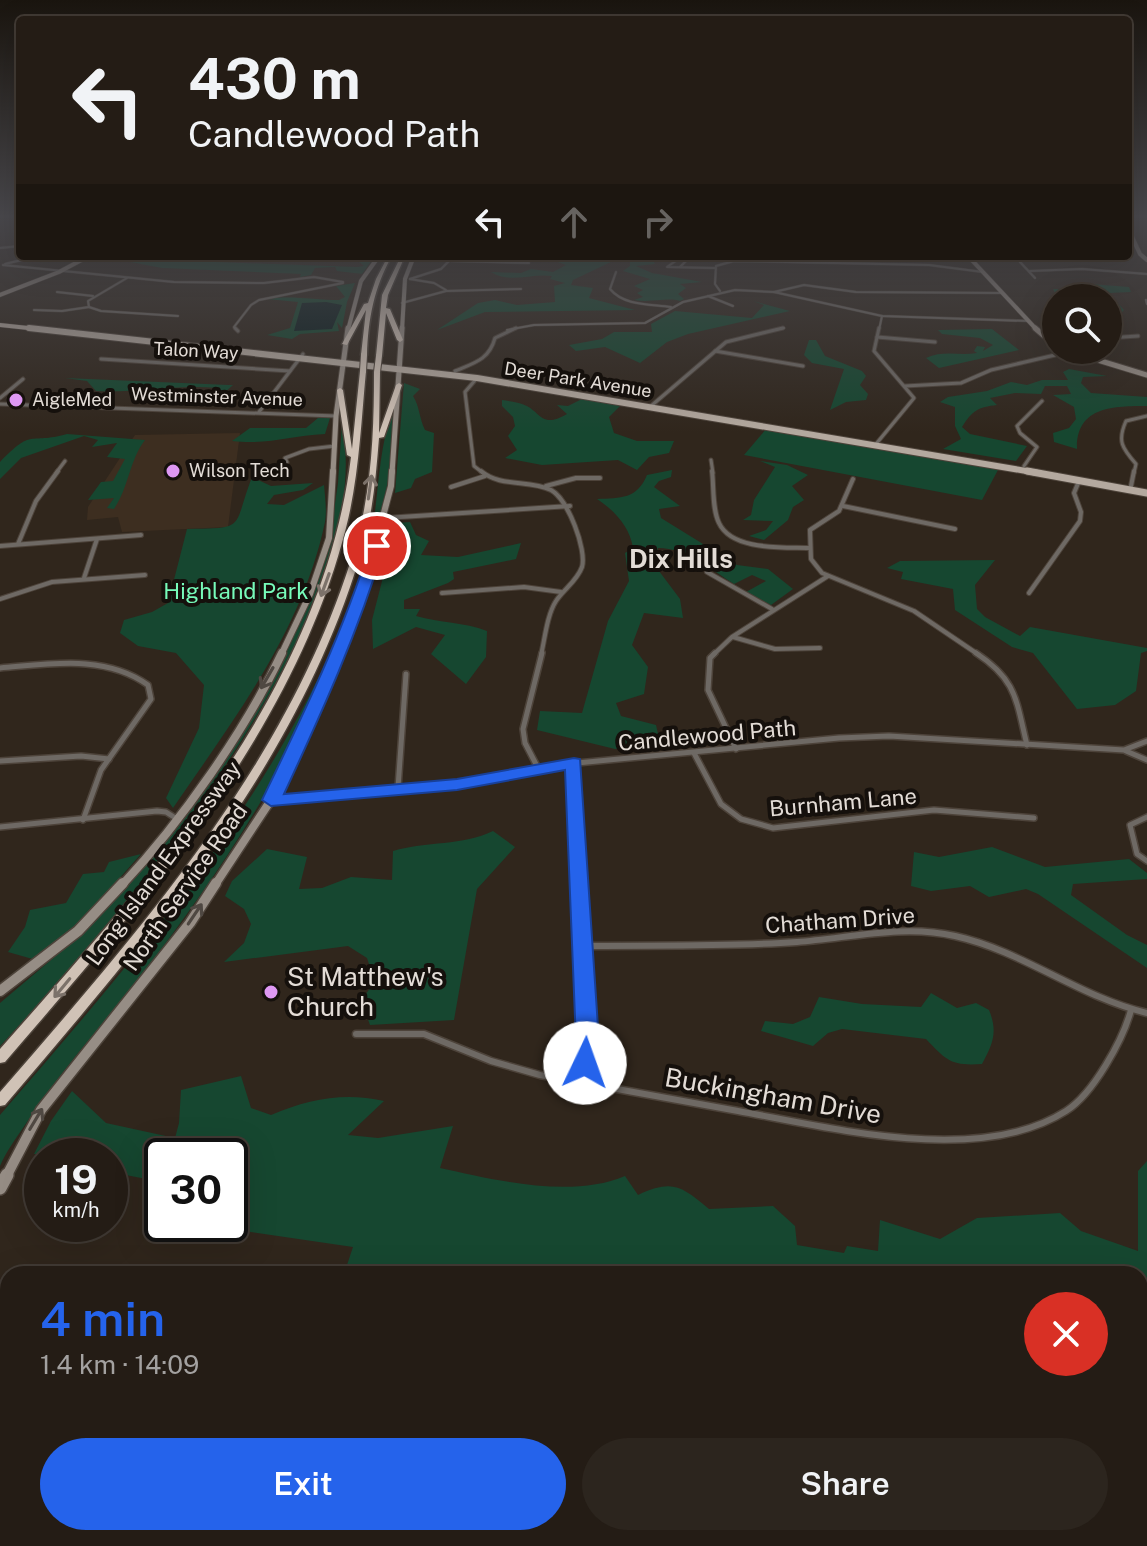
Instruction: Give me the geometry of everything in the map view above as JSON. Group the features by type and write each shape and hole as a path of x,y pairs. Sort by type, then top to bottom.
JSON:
{"highway":[{"name":"Long Island Expressway","path":"0,1058 161,867 247,741 285,676 317,606 339,544 351,488 365,324 375,288"},
{"name":"Long Island Expressway","path":"0,1101 95,989 188,871 286,720 326,641 351,574 366,514 376,445 377,372 388,288"},
{"path":"385,295 388,317 400,340"},
{"path":"345,344 371,300"},
{"path":"376,445 399,385"},
{"path":"340,390 350,449 351,488"}],"main road":[{"path":"0,991 78,931 114,896 177,819 229,745 278,661 310,594 329,538 336,416 345,344 359,288"},
{"name":"North Service Road","path":"0,1188 41,1110 190,923 271,800 335,666 360,603 391,486 404,288"},
{"path":"998,288 1042,332"},
{"name":"Deer Park Avenue","path":"0,324 455,371 1024,466 1147,491"},
{"path":"1110,364 1147,375"},
{"name":"Deer Park Avenue","path":"401,367 652,405"},
{"name":"Deer Park Avenue","path":"877,443 1147,491"}],"street":[{"path":"89,307 88,301 109,288"},
{"path":"238,331 234,327 254,302 316,288"},
{"path":"442,288 446,291"},
{"path":"610,288 616,296 672,307"},
{"path":"716,288 720,292"},
{"path":"455,371 486,358 492,351 495,338 507,330 555,323 645,323 657,319 672,307 707,295 720,292 774,292 791,288"},
{"path":"827,288 856,292 1002,293"},
{"path":"402,303 446,291 521,289"},
{"path":"57,292 94,296"},
{"path":"774,292 821,305 882,316 1029,321"},
{"path":"707,295 733,306"},
{"path":"34,310 62,311 89,307 101,311 178,316"},
{"path":"877,443 914,398 876,355 874,347 882,316"},
{"path":"652,405 714,351 737,337 784,328"},
{"path":"1122,337 1138,336"},
{"path":"877,337 935,342"},
{"path":"714,351 803,366"},
{"path":"258,413 302,355"},
{"path":"905,386 961,383 991,370 1042,357"},
{"name":"Talon Way","path":"101,359 290,371"},
{"path":"477,378 465,392 472,460 478,470 486,475 545,486 560,494 570,506 583,562 578,574 553,606 523,729 525,743 538,768"},
{"path":"0,401 23,379"},
{"name":"Westminster Avenue","path":"0,401 336,416"},
{"path":"1024,466 1037,447 1020,433 1017,426 1042,401"},
{"path":"1131,486 1136,464 1120,446 1119,438 1126,421 1147,416"},
{"path":"287,462 285,458 300,451 336,446"},
{"path":"711,460 718,522 722,528 760,545 809,548"},
{"path":"18,544 36,501 65,461"},
{"path":"451,487 486,475"},
{"path":"545,486 576,478 600,478"},
{"path":"853,479 846,490 843,506 834,516 810,530 809,548 813,564 829,576 914,611 999,668 1007,677 1014,696 1027,745"},
{"path":"1029,593 1080,521 1081,512 1074,493 1079,480"},
{"path":"385,518 570,506"},
{"path":"843,506 955,529"},
{"path":"0,546 141,535"},
{"path":"84,578 97,539"},
{"path":"707,572 755,602 773,609"},
{"path":"0,599 31,587 84,578 145,575"},
{"path":"736,749 712,703 707,680 710,658 732,637 829,576"},
{"path":"442,593 524,587 561,592"},
{"path":"732,637 757,646 807,651 820,648"},
{"path":"0,668 50,663 83,664 126,671 148,685 151,699 96,781 83,820"},
{"path":"398,788 406,674"},
{"name":"Candlewood Path","path":"271,800 457,785 574,763 889,736 1124,750 1147,741"},
{"path":"1124,750 1147,760"},
{"name":"Burnham Lane","path":"694,753 714,798 725,812 755,825 773,828 934,810 1034,818"},
{"path":"0,761 81,756 109,759"},
{"path":"574,763 588,1042 580,1081"},
{"path":"0,827 157,811 166,812 177,819"},
{"path":"1147,817 1130,825 1137,854 1147,861"},
{"name":"Chatham Drive","path":"584,946 772,944 895,932 953,935 991,946 1102,1002 1147,1013"},
{"name":"Buckingham Drive","path":"356,1034 424,1034 514,1069 884,1137 934,1139 1008,1132 1042,1125 1068,1111 1090,1087 1114,1051 1127,1028 1131,1010"}],"shaded area":[{"path":"302,303 342,305 332,329 294,331"},
{"name":"Wilson Tech","path":"240,433 228,527 122,532 118,517 87,520 88,507 135,435"}],"green space":[{"path":"338,288 353,288 342,328 337,322 339,331 300,334 292,339 267,335 290,328 298,302 267,299 339,300 345,297"},
{"path":"554,288 593,288 589,298 635,310 485,312 437,330 478,303 495,300 517,305 555,302"},
{"path":"639,288 686,288 678,294 684,299 680,301 634,300 643,297 637,293 643,290"},
{"path":"753,301 790,311 688,334 667,342 640,363 605,347 576,351 569,345 602,339 614,332 652,332 651,324 675,311 752,318 764,305"},
{"path":"992,329 1019,350 939,368 926,358 939,354 977,353 974,351 977,346 985,347 983,351 993,345 980,338 942,334 938,330"},
{"path":"809,340 816,340 825,356 862,371 866,376 860,385 868,394 866,400 846,402 830,410 844,369 812,363 804,355"},
{"path":"1069,369 1107,376 1083,377 1081,383 1091,393 1147,397 1147,406 1110,408 1090,416 1078,435 1077,449 1054,442 1053,433 1069,428 1076,419 1074,407 1053,395 1071,394 1067,386 1045,386 1041,394 1015,393 990,398 997,405 976,411 962,427 970,434 1027,446 1016,461 943,449 961,439 955,426 955,407 940,402 948,397 987,391 1011,382 1027,385 1042,380 1068,380 1063,372"},
{"path":"65,378 233,385 222,395 218,388 203,387 96,391 87,381"},
{"path":"404,383 420,389 413,396 425,430 434,433 432,472 415,479 411,488 395,493"},
{"path":"584,398 622,404 609,417 614,433 637,441 674,441 669,453 649,457 637,470 618,460 542,465 505,458 517,450 508,436 515,426 513,417 502,406 502,400 522,404 551,420 567,414 557,405 568,406"},
{"path":"392,412 394,438 390,470 359,591 337,650 282,766 178,927 52,1086 0,1166 0,1115 96,1003 189,885 233,824 309,697 340,630 364,566 373,526 384,440"},
{"path":"318,418 330,418 325,434 268,441 232,441 250,428 306,428"},
{"path":"342,423 343,499 322,582 283,669 231,756 172,841 111,920 0,1046 0,1003 90,927 148,862 223,760 281,664 328,553 338,483"},
{"path":"767,428 999,468 982,500 744,455"},
{"path":"67,434 145,440 114,509 107,508 114,498 88,500 101,482 113,481 125,459 107,457 117,443 92,447 98,440 84,436 21,458 0,479 0,462 19,444 31,439"},
{"path":"760,461 787,465 808,475 792,486 804,500 793,507 788,520 764,540 749,536 766,530 773,521 743,520 751,515 754,500 775,467"},
{"path":"672,470 671,477 659,481 654,487 680,506 659,509 661,518 737,565 768,569 793,589 771,605 746,592 766,581 752,575 734,584 688,555 658,548 653,563 680,599 683,618 644,613 632,645 648,667 644,694 616,703 621,716 656,725 661,747 615,749 537,730 540,711 582,713 608,621 629,581 625,553 633,548 628,533 615,514 597,499 627,496 638,489 647,475"},
{"name":"Highland Park","path":"252,477 271,486 313,483 303,490 274,495 267,504 284,505 324,485 325,522 314,562 283,637 242,707 173,808 166,798 199,728 204,685 176,653 138,646 120,633 124,620 152,612 168,603 187,529 220,528 235,522"},
{"path":"410,522 416,535 429,541 421,555 458,557 521,543 516,559 453,572 454,579 448,583 404,600 404,609 420,609 416,616 487,631 486,657 466,684 431,654 445,635 416,627 373,649 372,620 397,523"},
{"path":"995,560 975,585 977,609 985,617 1020,636 1030,627 1147,648 1141,653 1136,691 1115,705 1077,709 1033,653 1012,647 955,610 953,589 901,579 903,572 887,568 900,561"},
{"path":"493,831 515,847 477,889 454,1020 370,1025 361,1000 375,982 367,958 348,946 224,962 244,943 251,924 244,909 225,896 232,881 267,849 307,857 299,889 322,888 351,877 392,880 393,851 469,839"},
{"path":"992,847 1045,867 1129,859 1147,873 1147,879 1073,884 1071,895 1127,935 1147,945 1147,968 1026,889 989,897 970,886 931,891 911,886 914,852 939,857"},
{"path":"141,854 84,918 36,960 8,952 25,927 30,910 66,903 83,874 104,872 109,862"},
{"path":"931,993 957,1008 976,1003 989,1010 993,1038 982,1064 956,1063 926,1039 842,1029 828,1033 813,1046 761,1031 765,1021 793,1024 810,1017 819,997 862,1004 921,1007"},
{"path":"241,1076 251,1108 271,1115 327,1099 369,1098 384,1101 348,1135 378,1138 453,1126 440,1168 508,1182 557,1187 604,1183 625,1176 638,1195 668,1186 683,1190 709,1209 773,1206 795,1226 797,1245 844,1253 847,1246 878,1251 880,1220 940,1239 977,1218 1060,1213 1081,1231 1138,1251 1138,1171 1147,1161 1147,1266 347,1266 353,1247 248,1232 248,1138 175,1138 181,1090"},
{"path":"72,1091 106,1123 175,1138 144,1138 144,1179 128,1175 128,1138 42,1138"}],"place":[{"name":"AigleMed","path":"16,400"},
{"name":"Wilson Tech","path":"173,471"},
{"name":"St Matthew's Church","path":"271,992"}],"district":[{"name":"Dix Hills","path":"681,559"}],"route":[{"path":"377,546 360,603 335,666 271,800 457,785 574,763 588,1042 585,1063"}]}
